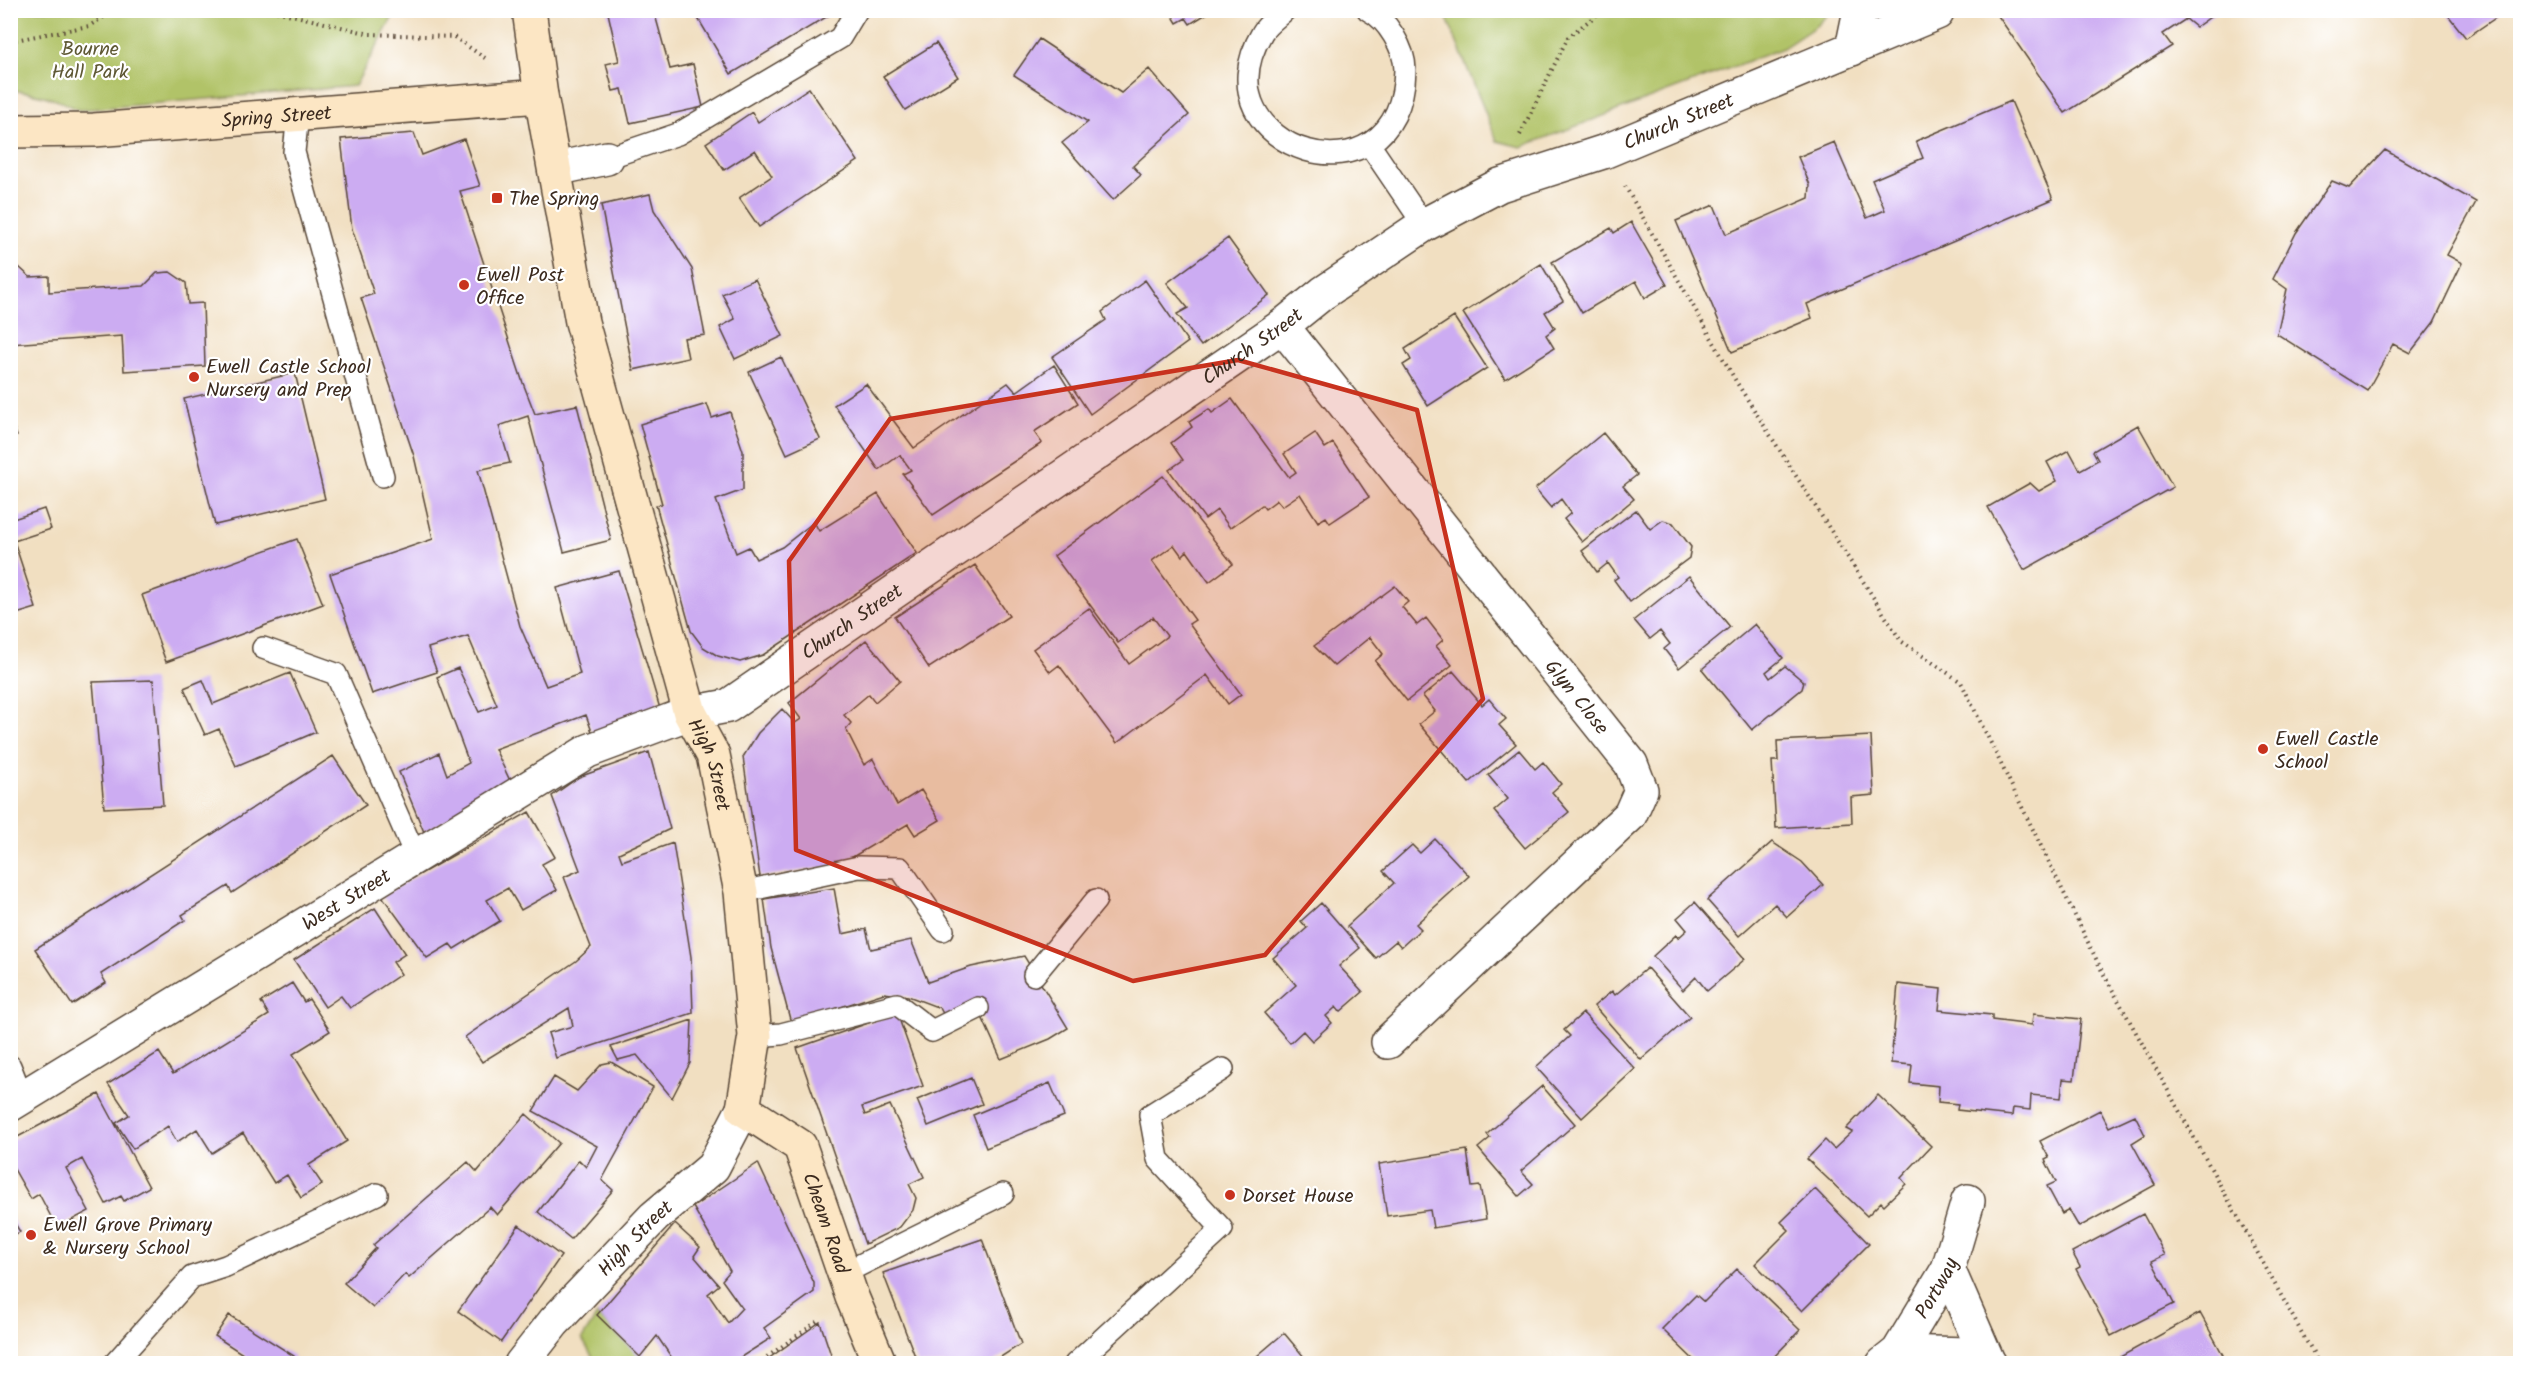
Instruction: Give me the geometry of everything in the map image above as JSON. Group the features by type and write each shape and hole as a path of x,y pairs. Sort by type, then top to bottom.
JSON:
{"main road":[{"name":"High Street","path":"529,10 541,96 582,322 690,713 714,754 741,892 755,1036 743,1109"},
{"name":"Spring Street","path":"10,132 94,130 541,96"},
{"name":"Cheam Road","path":"743,1109 800,1146 848,1285 880,1364"}],"street":[{"path":"1852,49 1860,10"},
{"name":"Church Street","path":"690,713 728,706 1282,326 1323,292 1424,225 1500,185 1606,152 1937,13"},
{"path":"555,169 607,158"},
{"name":"Glyn Close","path":"1282,326 1631,764 1641,790 1630,815 1388,1042"},
{"name":"West Street","path":"17,1102 415,855 588,751 690,713"},
{"name":"High Street","path":"521,1364 554,1322 654,1217 713,1167 743,1109"},
{"name":"Portway","path":"1891,1358 1948,1269 1968,1201"},
{"path":"1948,1269 1989,1362"},
{"path":"1891,1358 1966,1354 1989,1362"}],"lane":[{"path":"607,158 678,134 840,39 857,10"},
{"path":"1285,10 1263,31 1250,59 1249,89 1260,118 1281,141 1310,153 1340,155 1369,144 1391,122 1404,95 1405,64 1394,36 1368,10"},
{"path":"298,114 294,152 383,476"},
{"path":"1369,144 1424,225"},
{"path":"263,648 336,674 415,855"},
{"path":"741,892 859,867 900,868 943,930"},
{"path":"1034,975 1096,900"},
{"path":"755,1036 781,1034 897,1004 932,1031 978,1008"},
{"path":"10,1066 17,1102"},
{"path":"1075,1364 1222,1229 1158,1159 1150,1115 1223,1069"},
{"path":"114,1364 192,1277 226,1266 376,1194"},
{"path":"848,1285 1003,1194"}],"path":[{"path":"10,41 89,26 115,10"},
{"path":"271,10 370,34 454,38 541,96"},
{"path":"1520,136 1568,37 1603,10"},
{"path":"1624,185 1737,382 1901,641 1961,682 2102,971 2319,1364"},
{"path":"757,1364 848,1285"}],"highlighted area":[{"path":"1238,360 1417,410 1483,699 1265,955 1133,981 796,850 789,561 890,419"}],"green space":[{"name":"Bourne Hall Park","path":"10,11 396,11 355,86 79,110 29,92 11,90"},
{"path":"1444,11 1831,11 1816,26 1783,48 1521,147 1497,141"},
{"path":"597,1315 648,1363 591,1363 592,1356 582,1339"}],"building":[{"path":"618,10 654,11 670,69 693,64 703,107 630,123 622,89 613,91 606,64 619,61 608,13"},
{"path":"693,10 838,10 731,74"},
{"path":"1169,10 1213,10 1190,24 1186,18 1177,23"},
{"path":"1994,10 2220,10 2196,27 2186,19 2163,34 2172,46 2065,113"},
{"path":"2444,10 2507,10 2466,38"},
{"path":"1039,39 1121,93 1149,69 1189,115 1133,166 1141,175 1113,200 1062,143 1088,122 1014,75"},
{"path":"936,43 958,77 905,110 883,76"},
{"path":"809,88 858,161 759,227 739,198 772,176 755,150 724,170 706,143 752,112 758,122"},
{"path":"2011,101 2053,199 1807,304 1812,318 1732,352 1676,221 1714,205 1726,234 1809,198 1810,185 1798,157 1834,142 1867,218 1885,210 1872,180 1923,158 1916,141"},
{"path":"414,133 422,155 464,139 480,186 460,191 523,383 535,414 577,405 611,540 564,552 528,416 499,426 510,463 478,470 520,626 546,686 580,674 557,588 619,571 661,712 595,740 586,715 495,749 512,785 424,832 399,772 439,753 447,775 469,763 437,677 458,668 479,712 497,705 468,636 428,648 437,672 372,694 330,574 433,539 414,456 361,298 374,294 352,229 341,139"},
{"path":"2385,150 2476,202 2447,255 2462,263 2434,322 2410,353 2393,344 2367,391 2277,334 2287,289 2273,279 2296,233 2332,181 2349,188"},
{"path":"650,194 654,210 692,269 705,335 684,338 688,358 633,370 601,205"},
{"path":"1631,222 1667,285 1645,298 1636,281 1582,313 1552,262 1611,228 1614,233"},
{"path":"1228,238 1269,295 1201,346 1177,314 1188,308 1167,283"},
{"path":"1541,264 1563,301 1545,312 1555,328 1546,335 1554,348 1505,379 1463,313"},
{"path":"19,267 30,277 49,276 49,292 144,286 157,273 170,272 186,283 188,304 203,303 205,366 124,371 122,336 10,344 10,268"},
{"path":"755,279 783,336 735,359 720,327 735,319 722,294"},
{"path":"1145,280 1188,342 1090,414 1052,357 1106,320 1102,312"},
{"path":"1454,317 1487,368 1428,406 1403,365 1411,360 1405,349"},
{"path":"781,357 820,439 787,454 749,372"},
{"path":"1054,365 1078,403 1034,432 1042,443 933,515 903,474 911,470 900,455 879,470 834,405 866,384 914,448 1008,383 1016,392"},
{"path":"295,373 325,499 215,525 184,399"},
{"path":"1232,399 1289,477 1296,472 1284,454 1315,433 1325,448 1333,443 1369,497 1330,523 1326,517 1318,522 1300,494 1282,506 1277,500 1265,509 1262,505 1230,528 1217,510 1205,519 1169,470 1183,460 1171,443 1192,427 1189,422 1209,409 1212,413"},
{"path":"707,404 712,418 730,412 743,451 743,490 716,500 736,553 749,547 756,559 782,547 814,522 819,531 878,494 917,553 763,655 740,662 718,656 703,647 691,631 656,505 662,504 640,424"},
{"path":"10,417 17,436 10,438"},
{"path":"2138,425 2173,487 2024,570 1988,507 2030,483 2039,491 2057,481 2047,462 2069,450 2080,470 2098,460 2093,451"},
{"path":"1603,433 1637,475 1623,486 1634,499 1582,542 1564,519 1571,513 1561,499 1551,508 1535,489"},
{"path":"1163,476 1233,564 1209,582 1187,551 1182,556 1174,545 1152,561 1195,620 1189,624 1241,694 1228,704 1207,675 1117,743 1059,665 1050,672 1033,649 1089,608 1129,664 1167,636 1153,617 1118,643 1054,556"},
{"path":"44,509 51,529 14,541 36,608 10,616 10,520"},
{"path":"1636,510 1650,529 1663,520 1673,523 1691,547 1689,558 1630,602 1614,580 1618,577 1608,563 1597,572 1582,551"},
{"path":"297,539 323,604 166,662 142,595"},
{"path":"975,565 1009,616 929,668 895,617"},
{"path":"1689,576 1730,627 1679,668 1664,649 1670,644 1660,631 1650,639 1634,620"},
{"path":"1395,586 1408,602 1402,607 1417,625 1426,618 1443,640 1436,646 1452,665 1407,701 1375,661 1383,654 1370,637 1334,666 1314,646"},
{"path":"1755,624 1783,658 1766,672 1770,678 1785,666 1804,682 1802,689 1752,730 1702,669"},
{"path":"866,640 900,681 875,702 869,694 844,715 851,723 846,729 864,765 873,759 897,805 921,790 940,820 915,835 908,824 839,865 760,877 743,757 758,733 782,709 795,723 801,719 789,703"},
{"path":"1453,671 1482,705 1489,699 1506,719 1499,725 1516,744 1469,783 1419,724 1435,711 1423,696"},
{"path":"290,673 316,732 236,766 219,729 205,735 184,688 203,680 213,704"},
{"path":"153,680 163,805 104,808 93,682"},
{"path":"1871,736 1874,795 1851,797 1852,823 1776,828 1772,761 1778,761 1777,741"},
{"path":"1519,750 1535,769 1543,762 1561,784 1552,792 1569,812 1525,848 1494,811 1508,799 1488,775"},
{"path":"649,752 670,829 619,853 622,861 673,843 691,957 693,1013 556,1058 548,1033 573,1026 569,1008 482,1062 465,1037 576,961 591,947 564,877 580,870 552,796 579,777"},
{"path":"333,756 366,805 232,893 228,886 182,915 185,920 101,974 106,983 72,1005 35,949"},
{"path":"529,812 555,857 542,864 557,890 521,910 508,888 487,900 500,921 454,949 450,944 427,958 382,896"},
{"path":"1435,839 1469,876 1416,924 1421,929 1401,947 1396,941 1376,958 1347,926 1394,883 1383,871 1412,845 1420,853"},
{"path":"1772,842 1802,862 1823,885 1787,917 1775,904 1739,936 1707,900"},
{"path":"834,888 842,934 866,929 871,949 911,940 928,982 971,967 1024,956 1068,1028 1050,1039 1001,1059 978,1008 947,1021 940,1008 908,996 884,993 791,1023 771,948 764,899"},
{"path":"1695,902 1745,959 1707,991 1696,977 1683,990 1653,956 1676,935 1678,938 1687,930 1677,918"},
{"path":"1321,903 1360,948 1339,966 1363,992 1340,1012 1336,1007 1326,1016 1332,1023 1312,1041 1303,1031 1290,1043 1264,1013 1296,985 1273,958 1307,928 1301,921"},
{"path":"375,908 405,954 393,962 401,974 350,1008 341,996 325,1007 294,960"},
{"path":"1647,968 1690,1017 1641,1060 1594,1006 1612,991 1615,995"},
{"path":"292,983 304,1002 309,999 330,1031 293,1054 347,1141 309,1165 322,1184 301,1198 287,1175 274,1183 243,1133 212,1153 197,1129 177,1142 168,1126 133,1149 116,1123 129,1115 108,1084 159,1052 173,1074 269,1015 261,1002"},
{"path":"1898,984 1941,989 1939,1010 1992,1015 1992,1020 2032,1025 2033,1014 2081,1019 2074,1080 2063,1079 2061,1098 2031,1095 2030,1110 2013,1108 2012,1116 1957,1110 1958,1104 1938,1102 1939,1086 1910,1083 1912,1065 1891,1063"},
{"path":"897,1013 923,1086 862,1107 865,1115 890,1105 924,1177 909,1184 916,1198 913,1210 900,1227 865,1244 797,1048"},
{"path":"1583,1013 1635,1069 1582,1118 1536,1067 1570,1036 1564,1030"},
{"path":"692,1020 690,1063 672,1098 637,1055 618,1060 611,1047"},
{"path":"611,1062 653,1087 602,1180 613,1190 571,1239 538,1212 579,1160 586,1167 597,1146 533,1111 554,1077 577,1091 602,1064"},
{"path":"971,1078 982,1104 928,1126 917,1100"},
{"path":"1050,1083 1064,1116 986,1148 973,1115"},
{"path":"1542,1086 1575,1124 1521,1171 1533,1184 1519,1196 1478,1148 1490,1138 1487,1134"},
{"path":"99,1094 149,1187 124,1201 121,1196 106,1204 82,1159 66,1168 89,1211 57,1228 39,1194 31,1199 10,1162 10,1141"},
{"path":"1878,1095 1931,1146 1901,1178 1906,1184 1884,1205 1881,1202 1867,1216 1807,1159 1825,1140 1834,1149 1852,1132 1846,1129"},
{"path":"2100,1110 2109,1127 2135,1115 2145,1135 2132,1143 2155,1185 2079,1227 2069,1210 2062,1214 2047,1186 2056,1182 2045,1160 2049,1158 2040,1141"},
{"path":"526,1114 559,1143 497,1215 490,1207 409,1278 405,1274 373,1308 344,1283 376,1248 373,1245 468,1162 477,1172"},
{"path":"1467,1150 1472,1187 1480,1186 1486,1219 1433,1228 1430,1210 1387,1216 1379,1164"},
{"path":"758,1163 814,1283 814,1292 764,1328 771,1338 730,1364 676,1364 657,1336 640,1357 597,1315 675,1224 700,1247 694,1256 719,1285 708,1294 728,1323 742,1308 722,1280 730,1271 693,1207"},
{"path":"1815,1189 1869,1244 1802,1311 1755,1264 1789,1230 1781,1222"},
{"path":"2143,1214 2165,1255 2152,1261 2174,1304 2111,1336 2076,1269 2080,1267 2072,1252"},
{"path":"10,1215 20,1232 10,1237"},
{"path":"519,1225 561,1256 501,1342 458,1311"},
{"path":"982,1239 1021,1344 990,1364 918,1364 883,1273"},
{"path":"1737,1269 1800,1330 1767,1364 1698,1364 1662,1329 1696,1295 1704,1302"},
{"path":"2200,1313 2223,1355 2208,1364 2124,1364 2120,1357"},
{"path":"229,1315 294,1356 290,1364 258,1364 215,1336"},
{"path":"820,1322 834,1364 761,1364"},
{"path":"1284,1333 1310,1364 1264,1364 1257,1356"}],"place":[{"name":"The Spring","path":"497,198"},
{"name":"Ewell Post Office","path":"464,285"},
{"name":"Ewell Castle School Nursery and Prep","path":"194,377"},
{"name":"Ewell Castle School","path":"2263,749"},
{"name":"Dorset House","path":"1230,1195"},
{"name":"Ewell Grove Primary & Nursery School","path":"31,1235"}]}
